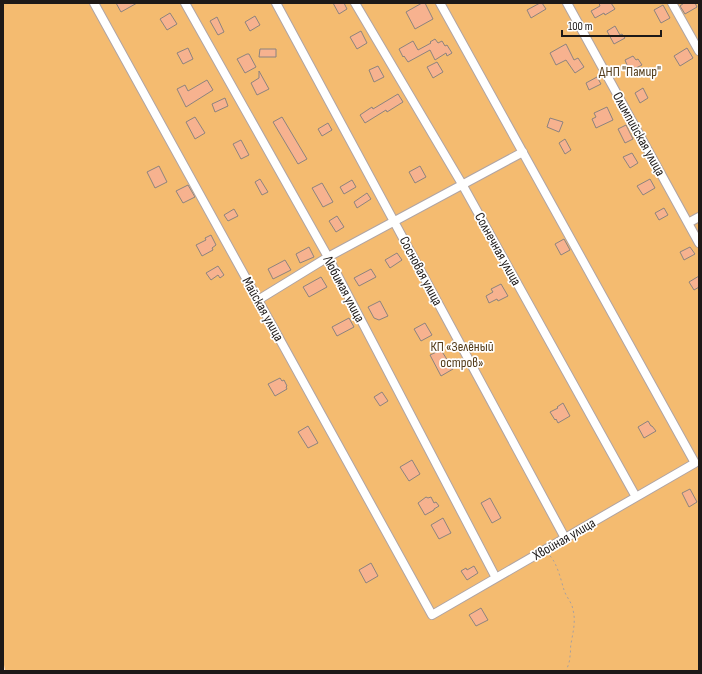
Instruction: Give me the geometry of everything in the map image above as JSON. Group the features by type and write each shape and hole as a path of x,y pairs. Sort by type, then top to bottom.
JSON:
{"street":[{"name":"Майская улица","path":"94,3 432,615"},
{"name":"Любимая улица","path":"185,3 328,258 496,578"},
{"name":"Сосновая улица","path":"276,3 565,538"},
{"name":"Солнечная улица","path":"355,3 462,184 636,497"},
{"path":"258,300 394,221 523,152 440,3"},
{"name":"Олимпийская улица","path":"568,3 699,243"},
{"path":"672,3 699,51"},
{"name":"Хвойная улица","path":"432,615 695,463 523,152"},
{"path":"688,223 699,217"}],"path":[{"path":"542,552 551,557 555,563 564,592 573,609 574,630 570,658 566,671"}],"green space":[{"path":"3,3 699,3 699,671 5,671 3,659"}],"building":[{"path":"116,3 137,3 121,12"},
{"path":"333,3 344,3 347,9 339,14"},
{"path":"422,3 425,3 433,19 415,29 406,12"},
{"path":"542,3 546,9 531,18 527,10"},
{"path":"599,3 611,3 615,9 605,15 604,13 595,18 591,11 600,6"},
{"path":"684,3 695,3 697,7 685,14 680,6"},
{"path":"663,5 670,18 661,23 654,10"},
{"path":"170,13 177,24 167,30 160,19"},
{"path":"255,16 260,25 250,31 245,22"},
{"path":"217,17 224,32 218,35 210,21"},
{"path":"615,26 620,35 622,34 625,38 614,44 607,31"},
{"path":"361,31 367,43 357,49 350,37"},
{"path":"435,39 438,43 442,41 445,46 447,45 452,53 447,56 446,53 435,60 430,50 408,62 404,56 403,57 399,49 413,41 418,50"},
{"path":"566,44 574,60 578,58 584,67 575,73 566,60 556,65 550,53"},
{"path":"188,48 193,59 183,64 177,53"},
{"path":"687,48 693,58 680,66 674,56"},
{"path":"260,49 276,49 276,57 259,57"},
{"path":"249,54 256,67 245,73 237,59"},
{"path":"633,56 636,60 638,59 642,65 628,71 625,66 627,65 625,60"},
{"path":"437,62 443,72 433,78 427,67"},
{"path":"378,66 384,77 374,82 369,70"},
{"path":"259,71 269,89 257,95 251,83 259,78"},
{"path":"597,77 601,84 589,90 586,83"},
{"path":"207,80 213,90 186,107 177,89 185,85 188,91"},
{"path":"643,88 648,98 640,103 635,93"},
{"path":"398,94 403,102 387,112 386,110 365,123 360,115"},
{"path":"225,98 228,106 215,112 212,104"},
{"path":"607,107 613,120 596,128 592,119 596,117 594,113"},
{"path":"195,117 205,133 195,139 186,122"},
{"path":"282,117 307,159 298,164 273,122"},
{"path":"550,118 563,122 559,132 547,127"},
{"path":"328,123 332,130 322,136 318,129"},
{"path":"626,125 633,139 625,143 618,129"},
{"path":"565,139 571,150 565,154 559,143"},
{"path":"241,140 249,155 241,159 233,144"},
{"path":"632,153 638,163 630,168 623,157"},
{"path":"159,166 167,182 155,188 147,172"},
{"path":"420,166 426,177 415,183 409,172"},
{"path":"260,179 268,192 262,195 255,182"},
{"path":"650,179 655,188 643,195 637,186"},
{"path":"352,180 356,187 344,194 340,187"},
{"path":"322,183 333,202 323,207 312,188"},
{"path":"188,185 195,197 183,203 176,191"},
{"path":"367,193 371,199 357,208 354,202"},
{"path":"664,208 668,215 659,220 655,213"},
{"path":"234,209 238,216 228,221 224,215"},
{"path":"337,216 344,227 336,232 329,221"},
{"path":"211,235 216,245 212,248 213,250 202,256 196,245 206,240 205,238"},
{"path":"564,239 570,250 561,255 555,244"},
{"path":"309,247 314,257 300,263 296,254"},
{"path":"690,247 695,254 684,260 680,252"},
{"path":"397,253 402,260 390,268 385,260"},
{"path":"285,260 291,270 273,279 268,269"},
{"path":"218,266 224,275 220,278 218,275 211,280 206,273"},
{"path":"371,269 376,277 359,286 354,278"},
{"path":"699,276 699,287 694,290 689,282"},
{"path":"321,277 327,287 309,297 303,287"},
{"path":"501,284 508,296 498,301 497,299 489,303 486,296 493,292 491,289"},
{"path":"380,301 388,316 379,320 374,318 368,307"},
{"path":"349,318 354,327 337,336 332,327"},
{"path":"425,323 432,335 421,341 414,329"},
{"path":"441,350 453,369 441,376 430,355"},
{"path":"280,378 282,381 284,380 287,389 275,396 268,384"},
{"path":"382,392 388,401 380,406 374,397"},
{"path":"563,403 570,416 558,423 550,412 558,408 557,407"},
{"path":"648,421 656,431 644,438 638,427"},
{"path":"308,426 318,443 308,448 298,432"},
{"path":"412,460 420,474 409,481 400,467"},
{"path":"690,489 697,502 689,507 682,493"},
{"path":"426,497 431,497 434,503 436,502 439,506 425,515 418,503"},
{"path":"490,498 501,518 492,523 481,503"},
{"path":"443,518 451,533 439,539 431,525"},
{"path":"371,563 378,576 366,583 359,570"},
{"path":"474,566 478,573 467,580 461,571 466,568 467,570"},
{"path":"481,608 488,620 476,626 469,615"}],"park label":[{"name":"ДНП \"Памир\"","path":"630,71"},
{"name":"КП «Зелёный остров»","path":"462,354"}]}
